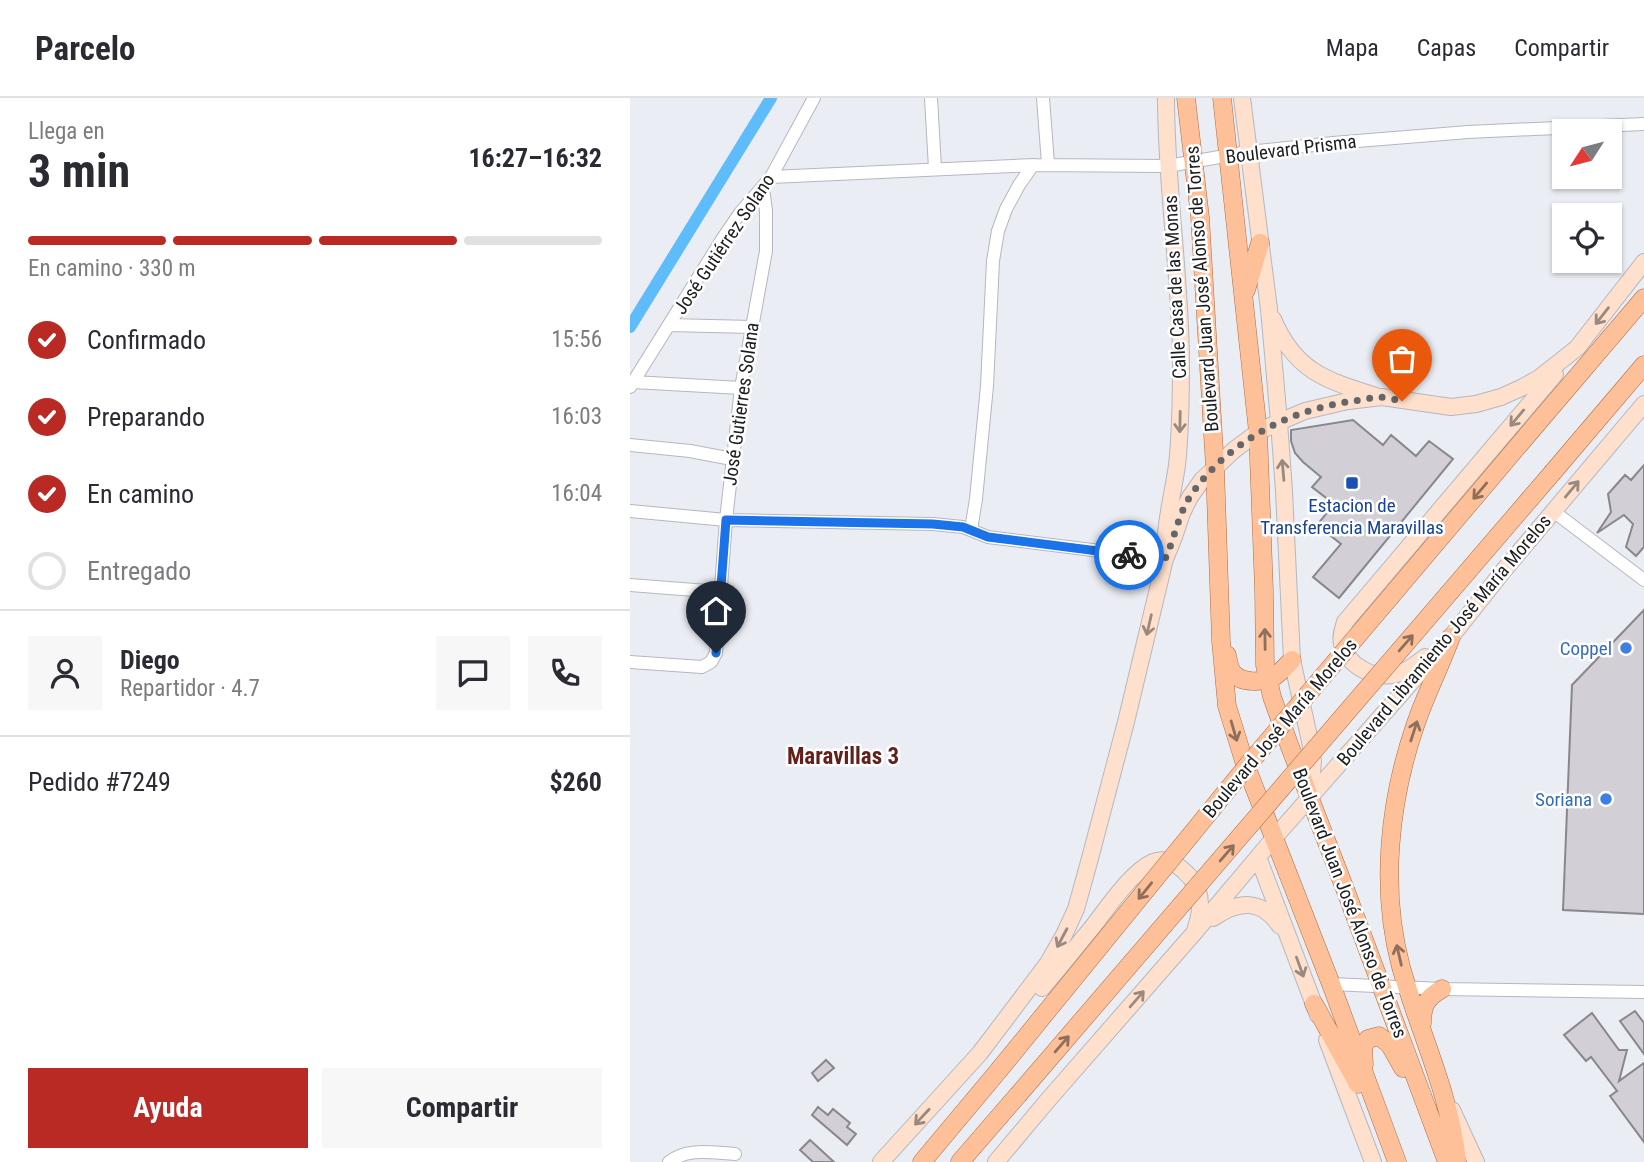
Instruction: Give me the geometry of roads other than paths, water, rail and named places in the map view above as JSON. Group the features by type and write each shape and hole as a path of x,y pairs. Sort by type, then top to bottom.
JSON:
{"main road":[{"name":"Boulevard Juan José Alonso de Torres","path":"1186,98 1200,229 1221,641 1227,706 1244,761 1397,1162"},
{"name":"Boulevard Juan José Alonso de Torres","path":"1222,98 1258,432 1265,665 1268,679 1286,738 1450,1161"},
{"path":"1243,300 1259,243"},
{"name":"Boulevard José María Morelos","path":"922,1162 1247,766 1644,298"},
{"name":"Boulevard José María Morelos","path":"960,1162 1644,365"},
{"path":"1218,547 1224,575 1229,664 1237,677 1244,680 1268,679 1292,660"},
{"path":"1450,1161 1455,1148 1443,1093 1407,987 1394,935 1390,869 1392,825 1408,747 1451,637"},
{"path":"1422,1031 1424,1004 1441,989"},
{"path":"1314,1004 1383,1127"},
{"path":"1365,1080 1363,1046 1368,1039 1379,1036 1395,1052 1450,1161"}],"street":[{"name":"José Gutiérrez Solano","path":"631,385 723,238 771,177 814,98"},
{"path":"931,98 935,168"},
{"path":"1044,98 1048,164"},
{"name":"Calle Casa de las Monas","path":"1165,559 1166,525 1176,469 1181,407 1180,301 1168,166 1166,98"},
{"path":"1242,98 1269,309 1284,491 1292,660 1313,761 1310,797"},
{"name":"Boulevard Prisma","path":"771,177 1033,164 1168,166 1248,152 1334,143 1468,132 1644,124"},
{"path":"971,530 987,386 993,261 998,231 1006,209 1033,164"},
{"name":"José Gutierres Solana","path":"630,662 695,667 707,666 715,658 732,459 741,388 766,251 763,188"},
{"path":"1451,637 1411,668 1382,676 1368,673 1356,666 1342,645 1345,622 1352,612 1577,348 1644,262"},
{"path":"1269,309 1278,330 1296,357 1328,380 1382,397 1451,407 1476,404 1521,388 1539,378 1577,348"},
{"path":"669,325 752,327"},
{"path":"631,385 741,388"},
{"path":"881,1162 980,1052 1048,963 1064,935 1076,909 1126,722 1165,559 1190,497 1214,468 1258,432 1305,411 1382,397"},
{"name":"Boulevard Libramiento José María Morelos","path":"996,1162 1274,838 1451,637 1644,404"},
{"path":"630,445 690,451 732,459"},
{"path":"630,511 726,520 933,524 963,527 988,537 1165,559"},
{"path":"1553,511 1644,580"},
{"path":"630,585 720,592"},
{"path":"1258,857 1373,1162"},
{"path":"980,1052 1002,1033 1039,991 1133,877 1153,862 1165,860 1174,863 1194,881 1201,906 1194,933"},
{"path":"1194,933 1233,906 1251,905 1269,913 1290,941"},
{"path":"1331,984 1441,989 1644,992"},
{"path":"1443,1093 1476,1162"},
{"path":"669,1162 676,1156 694,1152 735,1154"}],"waterway":[{"path":"630,327 771,98"}],"place":[{"name":"Estacion de Transferencia Maravillas","path":"1352,483"},
{"name":"Coppel","path":"1626,648"},
{"name":"Soriana","path":"1606,799"}],"district":[{"name":"Maravillas 3","path":"843,756"}]}
